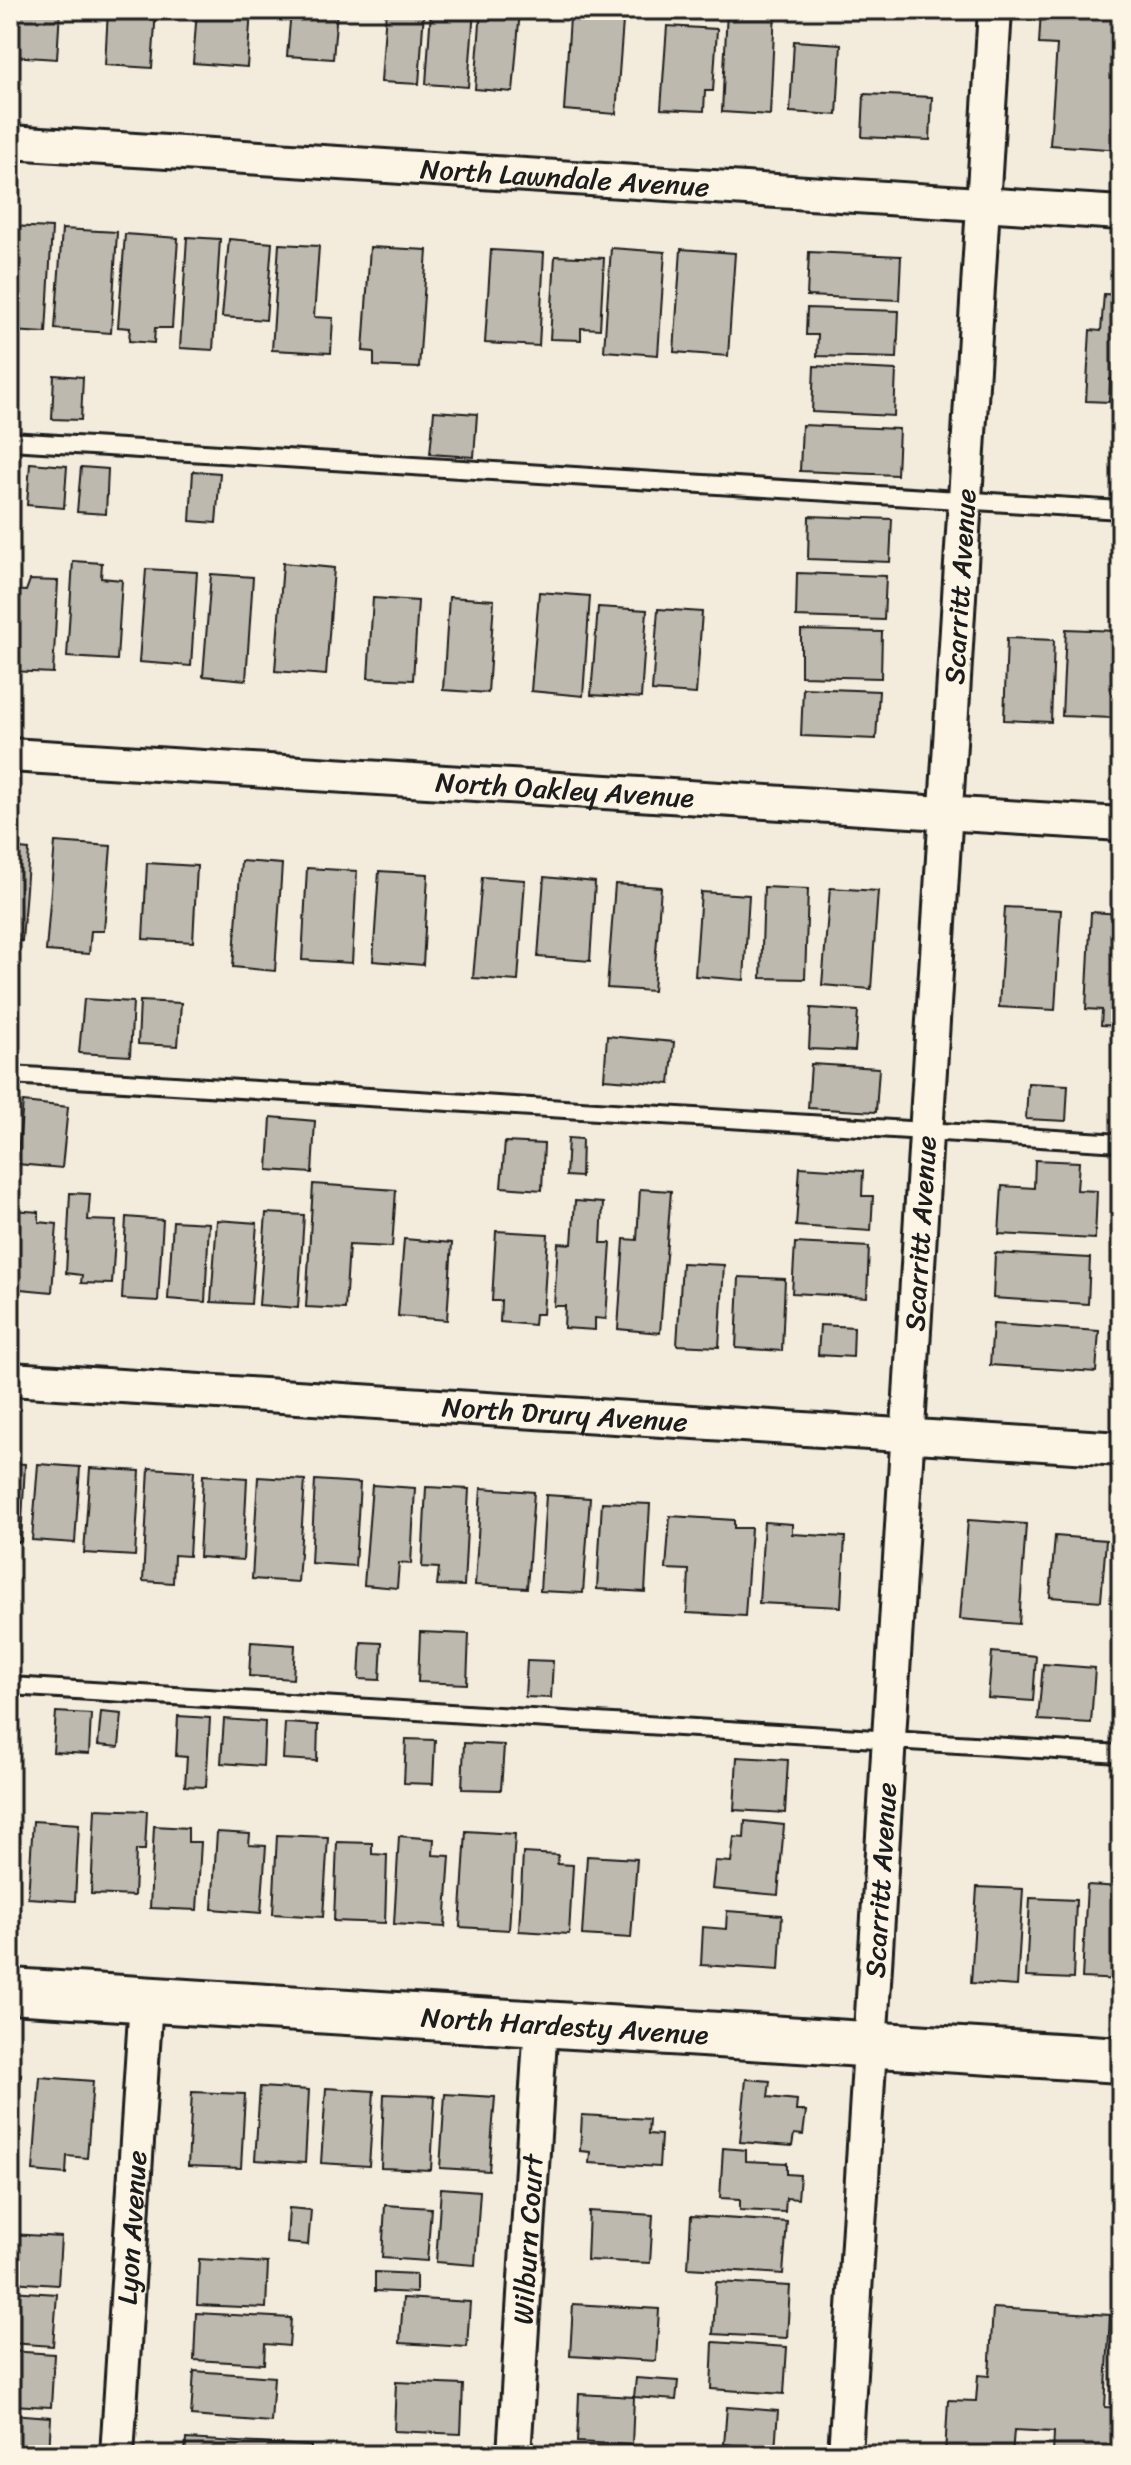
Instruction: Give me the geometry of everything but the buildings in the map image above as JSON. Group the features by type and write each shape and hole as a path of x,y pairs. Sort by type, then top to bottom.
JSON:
{"street":[{"name":"Scarritt Avenue","path":"845,2455 995,10"},
{"name":"North Lawndale Avenue","path":"10,142 1121,213"},
{"name":"North Oakley Avenue","path":"10,755 1121,824"},
{"name":"North Drury Avenue","path":"10,1379 1121,1449"},
{"name":"North Hardesty Avenue","path":"10,1991 1121,2060"},
{"name":"Lyon Avenue","path":"117,2455 146,2000"},
{"name":"Wilburn Court","path":"514,2455 541,2023"}],"lane":[{"path":"10,441 1121,510"},
{"path":"10,1075 1121,1143"},
{"path":"10,1686 1121,1754"}]}
